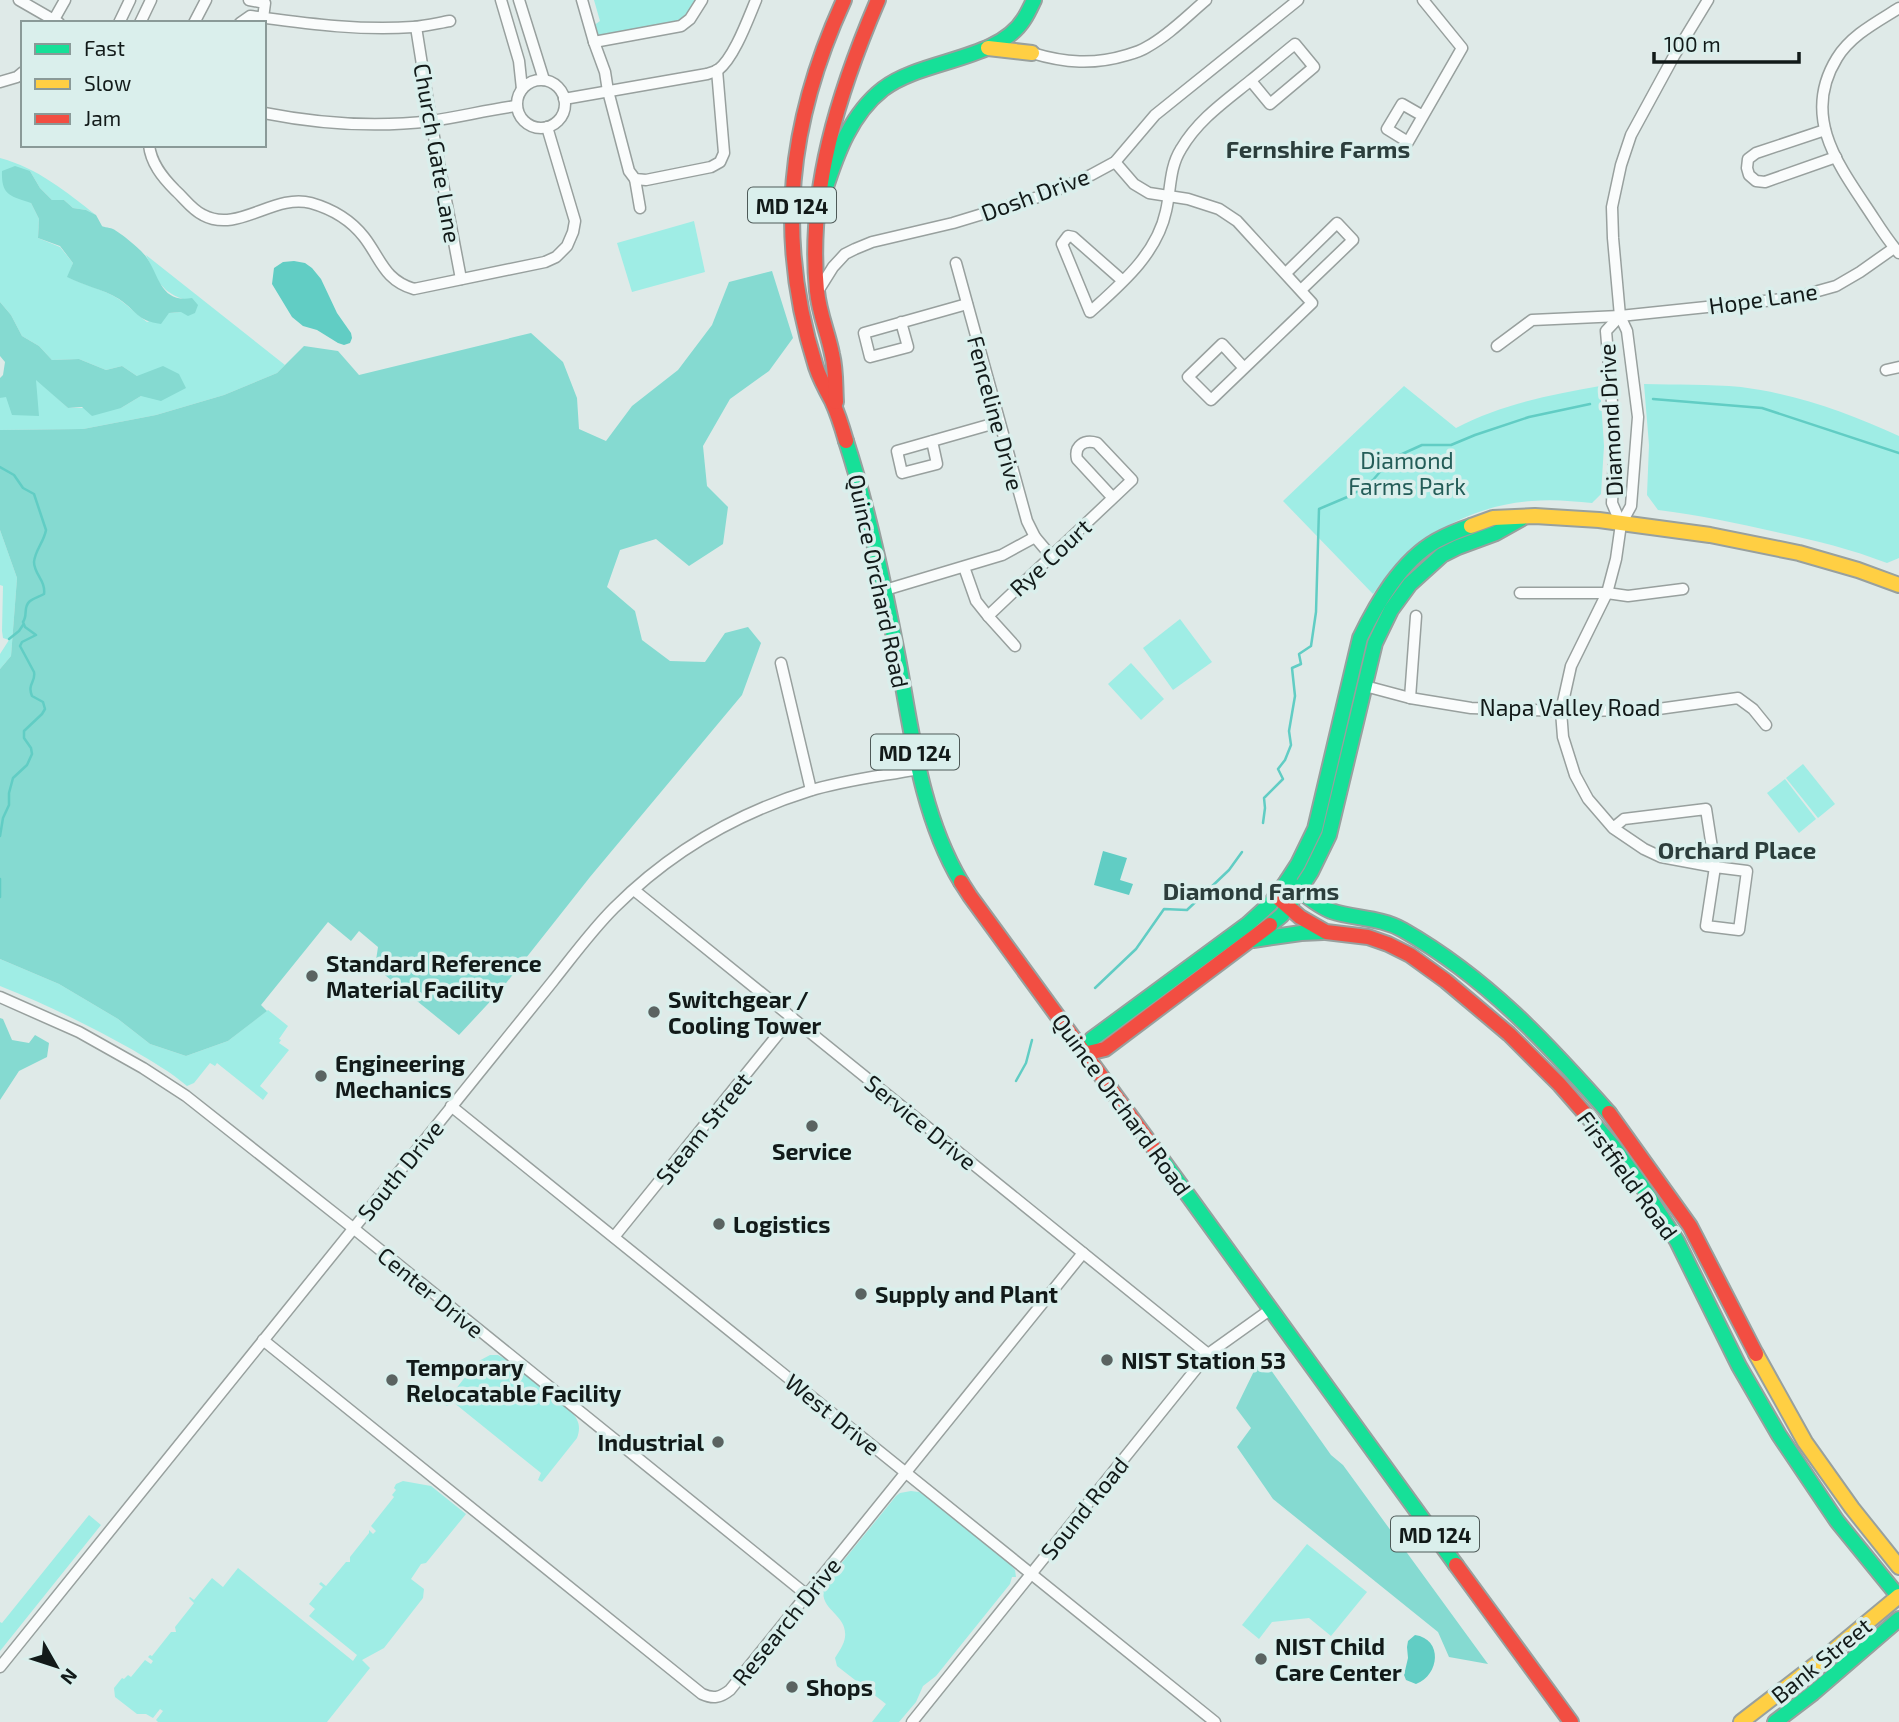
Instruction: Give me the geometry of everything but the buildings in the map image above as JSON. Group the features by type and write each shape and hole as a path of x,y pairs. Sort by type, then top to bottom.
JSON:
{"street":[{"path":"19,0 52,21"},
{"path":"54,21 65,0"},
{"path":"119,21 130,0"},
{"path":"141,21 151,0"},
{"path":"195,21 206,0"},
{"path":"249,0 265,3 263,18"},
{"path":"501,0 519,61 522,89"},
{"path":"519,0 544,80"},
{"path":"582,0 605,72 629,171 635,179 640,208"},
{"path":"594,42 681,26 690,19 702,0"},
{"path":"564,99 718,70 743,32 756,0"},
{"name":"Quince Orchard Road","path":"844,0 832,24 815,72 796,155 792,211 793,254 804,319 817,370 836,411 870,526 927,804 950,862 970,896 1084,1054 1571,1722"},
{"name":"Quince Orchard Road","path":"836,411 835,365 817,291 818,211 832,128 846,79 878,0"},
{"path":"1032,53 1024,40 1023,31 1025,18 1034,0"},
{"path":"986,48 1032,53 1075,62 1108,61 1144,50 1206,0"},
{"name":"Dosh Drive","path":"817,291 833,267 845,254 855,249 1048,194 1115,162 1155,115 1298,0"},
{"path":"1423,0 1462,48 1423,116"},
{"name":"Diamond Drive","path":"1621,524 1632,506 1638,417 1627,331 1620,316 1612,238 1612,207 1631,135 1708,0"},
{"path":"1897,251 1839,165 1822,121 1822,95 1838,56 1859,34 1899,8"},
{"path":"243,21 250,16 352,28 416,27 450,21"},
{"path":"818,211 846,133 870,101 896,80 916,70 986,48 1003,39 1025,18"},
{"name":"Church Gate Lane","path":"416,27 461,279"},
{"path":"1123,281 1073,237 1068,236 1065,239 1062,244 1090,313 1123,281 1153,246 1162,226 1171,174 1179,152 1209,113 1295,44 1314,67 1270,104 1251,81"},
{"path":"635,179 646,180 711,167 720,162 724,153 718,70"},
{"path":"0,82 21,74"},
{"path":"544,80 559,88 564,99 563,114 558,122 538,129 526,124 518,114 516,106 522,89 530,82 544,80"},
{"path":"266,113 353,125 431,121 516,106"},
{"path":"149,147 157,169 195,210 205,216 218,220 235,219 276,204 309,202 344,217 364,237 388,274 402,285 414,289 545,262 556,257 566,246 575,227 575,216 548,127"},
{"path":"1825,130 1756,153 1748,159 1749,175 1765,182 1836,157"},
{"path":"1115,162 1134,184 1149,193 1188,199 1219,209 1237,221 1312,303 1211,400 1188,377 1222,344 1244,368"},
{"path":"1286,273 1337,223 1353,240 1300,290"},
{"name":"Hope Lane","path":"1497,346 1532,320 1620,316 1793,298 1836,286 1897,251"},
{"name":"Fenceline Drive","path":"956,263 1019,499 1035,537 1051,556"},
{"path":"901,322 908,347 870,357 864,333 901,322 967,304"},
{"name":"Diamond Drive","path":"1620,316 1606,331 1615,438 1612,503 1621,524"},
{"path":"1886,370 1899,367"},
{"path":"932,441 999,422"},
{"name":"Rye Court","path":"988,617 1132,480 1097,443 1085,442 1079,446 1077,459 1113,498"},
{"path":"1084,1054 1105,1049 1252,941 1282,915 1311,872 1329,835 1375,643 1400,596 1443,555 1496,533 1526,516"},
{"path":"1084,1054 1092,1039 1248,924 1270,904 1287,881 1315,830 1360,638 1368,619 1388,587 1417,555 1434,542 1493,518 1526,516 1600,520 1710,535 1799,553 1899,585"},
{"path":"1613,828 1624,819 1706,809 1715,867 1706,926 1739,930 1747,871 1715,867 1661,857 1613,828 1588,799 1575,775 1563,737 1561,711 1571,667 1607,593 1621,524"},
{"path":"885,590 1002,555 1035,537"},
{"path":"964,567 976,601 1015,646"},
{"path":"1520,593 1607,593 1628,596 1683,589"},
{"path":"1410,698 1416,616"},
{"path":"781,663 811,790"},
{"name":"Napa Valley Road","path":"1365,686 1410,698 1471,708 1561,711 1651,710 1738,698 1753,709 1766,725"},
{"name":"South Drive","path":"0,1667 613,909 676,855 740,818 811,790 918,769"},
{"name":"Firstfield Road","path":"1287,881 1319,905 1332,911 1377,919 1400,928 1450,960 1520,1017 1610,1114 1690,1226 1805,1442 1852,1508 1899,1567"},
{"name":"Service Drive","path":"634,890 1208,1354"},
{"name":"Firstfield Road","path":"1276,896 1300,917 1326,932 1368,937 1410,955 1446,981 1509,1034 1569,1095 1620,1156 1677,1241 1739,1366 1788,1450 1837,1521 1899,1597"},
{"path":"1252,941 1286,934 1326,932"},
{"name":"Center Drive","path":"0,997 79,1032 154,1075 212,1115 807,1595"},
{"name":"Steam Street","path":"614,1237 792,1017"},
{"name":"West Drive","path":"451,1107 1215,1722"},
{"name":"Research Drive","path":"263,1340 702,1694 717,1698 730,1690 1083,1253"},
{"name":"Sound Road","path":"912,1722 1208,1354 1271,1309"},
{"name":"Bank Street","path":"1741,1722 1899,1597"},
{"name":"Bank Street","path":"1774,1722 1813,1693 1899,1619"}],"green space":[{"path":"594,0 698,0 680,22 599,36 593,26 600,21"},
{"path":"0,158 39,174 96,215 73,208 64,200 52,200 40,188 30,171 31,203 39,219 38,238 60,247 73,263 68,277 114,296 147,322 169,313 181,312 183,299 163,287 146,255 285,365 277,373 224,395 156,415 83,429 0,430 0,398 36,379 68,408 121,408 141,396 137,376 122,366 106,370 79,359 52,360 39,346 22,336 11,315 0,302"},
{"path":"694,221 705,272 632,292 617,243"},
{"path":"1644,384 1717,385 1782,394 1822,405 1899,436 1899,558 1887,563 1804,538 1658,510 1647,495 1649,445"},
{"name":"Diamond Farms Park","path":"1404,386 1456,428 1509,407 1600,386 1604,446 1601,494 1592,503 1532,501 1508,504 1463,518 1442,529 1405,557 1373,594 1283,501"},
{"path":"0,530 17,578 11,656 0,669 0,654 9,640 3,638 2,631"},
{"path":"1180,619 1212,662 1173,690 1143,648"},
{"path":"1131,663 1164,699 1141,720 1108,684"},
{"path":"1803,764 1835,804 1818,818 1786,778"},
{"path":"1785,779 1816,819 1799,833 1767,793"},
{"path":"0,959 59,984 118,1019 150,1044 186,1056 228,1041 268,1010 288,1026 279,1043 289,1050 260,1086 268,1093 263,1100 217,1063 215,1066 210,1063 194,1083 187,1086 117,1041 0,986"},
{"path":"490,1355 498,1355 507,1360 571,1412 577,1421 577,1438 542,1482 538,1480 541,1473 453,1402 447,1406 444,1404 477,1362"},
{"path":"403,1481 431,1486 466,1514 411,1579 424,1589 423,1598 384,1648 362,1660 370,1668 327,1722 158,1722 156,1720 163,1711 160,1709 153,1718 146,1714 137,1714 115,1697 114,1688 122,1678 128,1675 131,1677 145,1660 151,1664 153,1661 148,1657 152,1656 171,1632 176,1632 175,1627 194,1603 189,1598 194,1600 212,1578 223,1587 238,1568 353,1661 357,1655 309,1616 315,1609 309,1604 323,1587 319,1584 321,1582 326,1586 346,1562 350,1562 350,1557 369,1530 373,1534 376,1531 371,1526 394,1497 392,1495 396,1484"},
{"path":"911,1491 927,1497 1009,1563 1015,1570 1016,1577 1012,1577 1010,1584 936,1676 923,1686 916,1702 899,1722 872,1722 886,1704 837,1666 835,1658 844,1643 844,1629 827,1604 824,1590 827,1581 896,1496"},
{"path":"89,1515 101,1525 0,1651 0,1622 2,1623"},
{"path":"1307,1544 1367,1592 1331,1636 1309,1618 1272,1622 1259,1639 1242,1625"}],"shaded area":[{"path":"15,166 30,171 40,188 52,200 64,200 73,208 96,215 102,226 113,229 132,242 147,258 168,293 182,299 192,298 198,305 195,313 188,316 181,312 169,313 161,324 153,323 113,296 67,277 73,263 60,246 38,238 39,219 31,203 9,194 3,186 2,171"},
{"path":"283,262 305,263 321,279 337,313 351,333 350,343 338,343 317,330 303,326 292,317 272,284 274,268"},
{"path":"772,271 793,338 769,371 730,399 703,446 707,486 728,507 723,544 689,566 656,539 620,550 607,587 635,611 642,640 670,661 705,662 725,633 748,627 761,643 742,695 590,877 499,992 459,1035 375,967 378,947 359,931 351,941 328,922 261,1005 267,1011 228,1041 186,1056 150,1044 118,1019 59,984 0,959 0,669 11,656 17,578 0,530 0,430 83,429 156,415 224,395 277,373 304,346 338,351 359,375 531,333 563,362 577,398 579,429 606,441 632,406 678,370 712,325 729,282"},
{"path":"0,302 11,315 22,336 39,346 52,360 79,359 106,370 122,366 137,376 163,366 179,374 186,388 161,401 141,396 121,408 92,416 82,407 68,408 36,380 39,416 12,415 6,397 0,398 0,378 5,362 0,356"},
{"path":"1103,851 1127,858 1120,880 1133,884 1129,895 1094,885"},
{"path":"0,1018 3,1019 12,1040 29,1043 35,1035 49,1043 47,1057 19,1071 0,1100"},
{"path":"1268,1366 1331,1455 1343,1465 1488,1664 1449,1657 1438,1632 1273,1499 1237,1447 1251,1428 1236,1408 1256,1367"},
{"path":"1415,1635 1430,1643 1435,1658 1430,1673 1416,1684 1406,1680 1404,1675 1408,1641"}],"waterway":[{"path":"1653,399 1762,408 1899,453"},
{"path":"1263,823 1264,798 1283,779 1278,769 1291,745 1289,731 1295,696 1292,668 1301,664 1299,654 1311,646 1316,612 1319,509 1352,495 1373,480 1391,459 1422,445 1451,445 1529,417 1590,404"},
{"path":"0,467 14,475 23,488 34,494 46,530 34,562 44,594 27,604 23,622 25,627 36,635 22,642 20,646 34,672 30,689 32,696 43,702 45,709 24,731 24,738 32,754 27,765 13,778 0,836"},
{"path":"9,639 23,625"},
{"path":"1095,988 1136,949 1164,909 1187,910 1229,870 1242,852"},
{"path":"0,879 0,897"},
{"path":"1016,1081 1026,1063 1032,1040"}],"traffic: fast":[{"path":"825,190 846,135 872,99 899,79 978,52 996,43 1012,33 1024,19 1034,0"},
{"path":"846,441 881,576 927,802 947,856 961,882"},
{"path":"1270,925 1282,915 1300,889 1329,835 1375,643 1391,610 1410,584 1442,555 1496,533 1521,519"},
{"path":"1084,1054 1092,1039 1248,924 1270,904 1287,881 1315,829 1360,638 1382,597 1401,571 1423,549 1471,526"},
{"path":"1287,881 1314,902 1331,911 1385,923 1403,930 1462,969 1514,1013 1609,1113"},
{"path":"1253,940 1323,932"},
{"path":"1588,1117 1642,1186 1677,1241 1739,1366 1779,1435 1837,1521 1899,1597"},
{"path":"1161,1158 1456,1565"},
{"path":"1775,1722 1899,1619"}],"traffic: slow":[{"path":"988,48 1032,53"},
{"path":"1471,526 1493,518 1535,516 1599,520 1710,535 1799,553 1899,585"},
{"path":"1756,1354 1805,1442 1852,1508 1899,1567"},
{"path":"1741,1722 1899,1596"}],"traffic: jam":[{"path":"844,0 810,91 800,136 792,226 795,272 803,319 816,367 846,441"},
{"path":"836,402 833,360 817,291 817,216 829,142 839,105 878,0"},
{"path":"961,882 1161,1158"},
{"path":"1276,896 1300,917 1326,932 1368,937 1410,955 1446,981 1509,1034 1588,1117"},
{"path":"1084,1054 1105,1049 1270,925"},
{"path":"1609,1113 1690,1226 1756,1354"},
{"path":"1456,1565 1571,1722"}],"place":[{"name":"Standard Reference Material Facility","path":"312,976"},
{"name":"Switchgear / Cooling Tower","path":"654,1012"},
{"name":"Engineering Mechanics","path":"321,1076"},
{"name":"Service","path":"812,1126"},
{"name":"Logistics","path":"719,1224"},
{"name":"Supply and Plant","path":"861,1294"},
{"name":"NIST Station 53","path":"1107,1360"},
{"name":"Temporary Relocatable Facility","path":"392,1380"},
{"name":"Industrial","path":"718,1442"},
{"name":"NIST Child Care Center","path":"1261,1659"},
{"name":"Shops","path":"792,1687"}],"district":[{"name":"Fernshire Farms","path":"1318,148"},
{"name":"Orchard Place","path":"1737,849"},
{"name":"Diamond Farms","path":"1251,890"}]}
